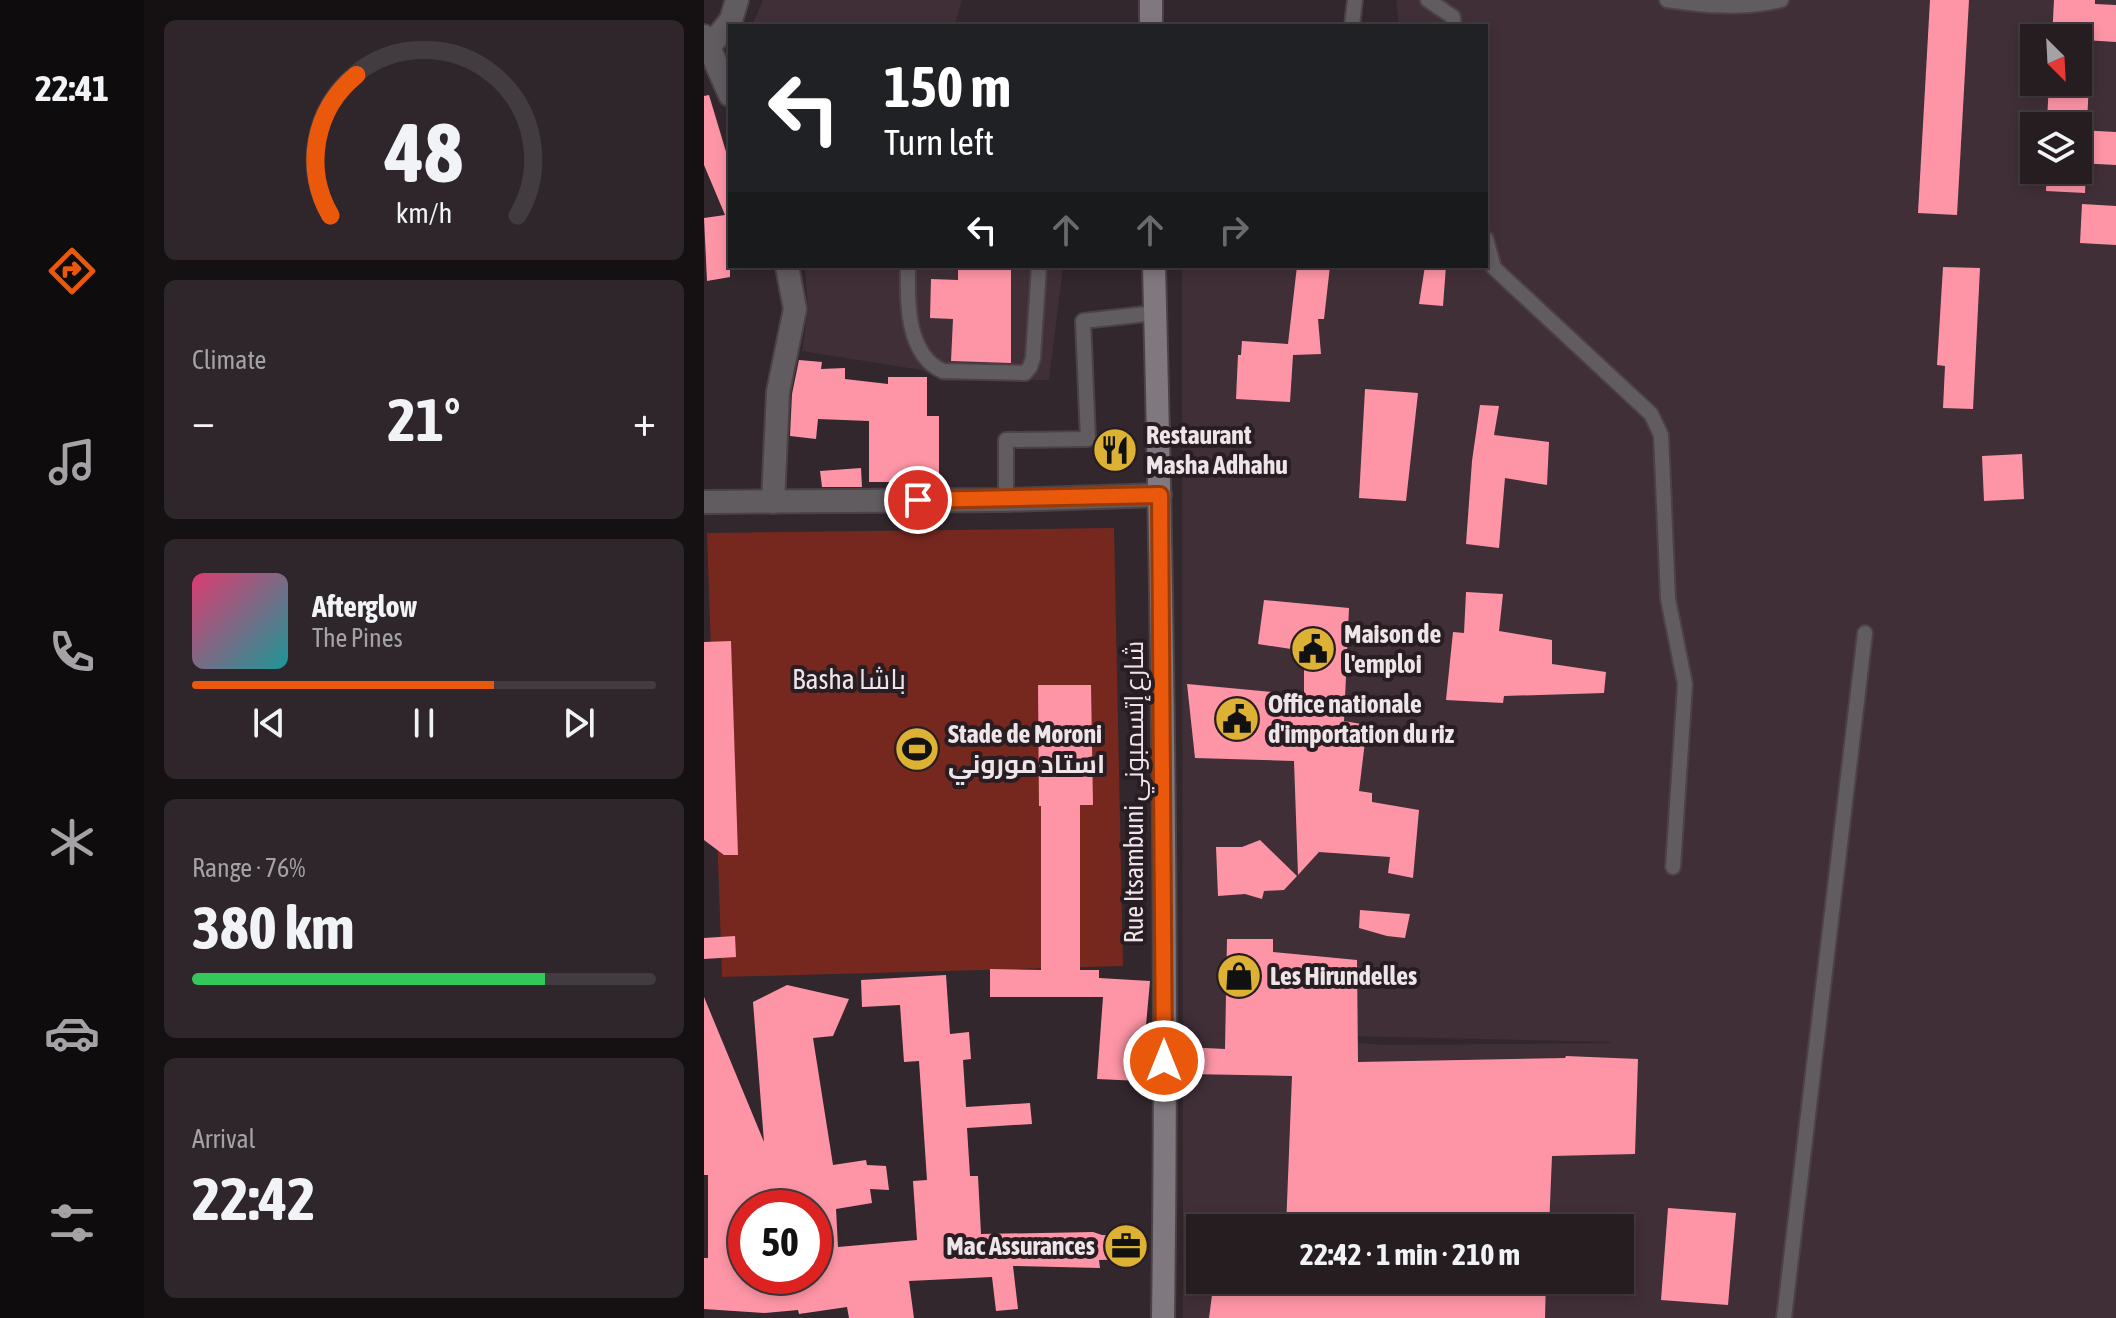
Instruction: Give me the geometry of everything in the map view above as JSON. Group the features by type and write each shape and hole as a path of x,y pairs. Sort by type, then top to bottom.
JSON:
{"main road":[{"path":"1151,0 1151,24"},
{"name":"Rue Itsambuni شارع إتسمبوني","path":"1154,268 1160,495 1165,1186 1163,1318"}],"street":[{"path":"728,90 707,41 731,20 737,0"},
{"path":"773,502 778,392 795,309 787,268"},
{"path":"704,502 1006,500 1160,495"}],"lane":[{"path":"1352,24 1355,0"},
{"path":"1428,0 1453,17 1454,24"},
{"path":"1667,0 1757,6 1781,0"},
{"path":"1488,246 1494,268 1651,414 1661,435 1668,599 1685,684 1673,867"},
{"path":"908,268 907,303 913,330 921,351 932,367 943,371 1025,373 1033,358 1039,268"},
{"path":"1006,500 1006,440 1088,439 1083,321 1155,313"},
{"path":"1784,1318 1865,633"}],"shaded area":[{"path":"763,0 962,0 955,24 753,24"},
{"path":"1396,0 2116,0 2116,1318 1183,1318 1182,268 1488,268 1488,24 1399,24","holes":["1213,1033 1610,1042 1387,1045"]},
{"path":"805,268 1063,268 1049,380 942,381 921,370 802,351 808,311"},
{"name":"Stade de Moroni استاد موروني","path":"1114,528 1123,966 722,977 707,533"}],"building":[{"path":"1930,0 1969,0 1957,215 1918,213"},
{"path":"2054,0 2095,0 2095,4 2116,5 2116,42 2092,40 2092,24 2053,24"},
{"path":"709,95 728,158 730,268 730,277 707,281 704,218 725,215 704,165 704,96"},
{"path":"2048,96 2088,96 2088,112 2047,112"},
{"path":"2092,131 2116,132 2116,165 2092,164"},
{"path":"2046,184 2085,184 2085,193 2046,191"},
{"path":"2082,204 2116,206 2116,245 2080,243"},
{"path":"1943,267 1980,268 1973,409 1943,408 1945,366 1937,365"},
{"path":"958,268 1011,268 1011,363 951,361 953,319 930,318 931,279 958,280"},
{"path":"1297,268 1330,268 1324,319 1318,319 1321,354 1293,355 1290,402 1236,399 1238,355 1241,355 1242,341 1288,344"},
{"path":"1425,268 1446,268 1443,306 1419,304"},
{"path":"799,360 822,362 821,369 845,368 845,379 888,384 888,377 927,377 927,416 939,416 939,482 869,482 869,421 818,419 816,439 790,436 792,394"},
{"path":"1365,389 1418,393 1406,501 1359,498"},
{"path":"1480,405 1499,406 1494,435 1549,442 1547,485 1505,478 1499,548 1466,544"},
{"path":"2022,454 2024,499 1984,501 1982,456"},
{"path":"861,468 862,487 822,487 820,471"},
{"path":"1466,592 1503,594 1499,631 1552,640 1552,664 1606,672 1604,693 1504,696 1503,703 1446,700 1453,632 1464,633"},
{"path":"1264,600 1349,608 1344,721 1367,725 1359,791 1372,793 1372,802 1419,810 1413,878 1388,873 1390,857 1319,852 1298,875 1294,761 1195,758 1187,684 1304,695 1304,651 1258,644"},
{"path":"731,641 738,855 724,855 704,840 704,642"},
{"path":"1038,685 1091,685 1093,805 1080,805 1080,970 1099,970 1099,978 1150,981 1141,1081 1097,1079 1103,997 990,997 990,969 1041,970"},
{"path":"1260,840 1297,876 1284,890 1264,891 1262,899 1245,894 1218,896 1216,847 1242,847"},
{"path":"1360,910 1410,914 1405,938 1359,928"},
{"path":"735,936 736,957 704,959 704,938"},
{"path":"1227,939 1273,939 1273,952 1357,960 1358,1062 1566,1056 1638,1059 1635,1154 1552,1156 1550,1214 1287,1214 1292,1076 1186,1074 1186,1047 1225,1049"},
{"path":"946,975 950,1034 969,1032 971,1059 963,1060 966,1107 1030,1103 1032,1124 967,1128 970,1176 978,1176 981,1234 1093,1232 1133,1236 1133,1259 1099,1260 1100,1268 1013,1266 1018,1309 996,1311 992,1277 909,1281 914,1318 849,1318 847,1307 799,1314 798,1310 765,1313 704,1309 704,1258 708,1258 708,1175 704,1175 704,997 764,1142 753,1002 787,985 849,999 833,1036 813,1038 833,1165 866,1160 867,1165 886,1166 889,1190 870,1189 872,1203 836,1209 838,1247 917,1240 913,1181 927,1180 919,1061 904,1062 900,1005 862,1007 861,980"},
{"path":"1668,1208 1736,1213 1728,1305 1661,1300"},
{"path":"1212,1294 1546,1294 1545,1318 1209,1318"}],"place":[{"name":"Restaurant Masha Adhahu","path":"1115,450"},
{"name":"Maison de l'emploi","path":"1313,649"},
{"name":"Office nationale d'importation du riz","path":"1237,719"},
{"name":"Stade de Moroni استاد موروني","path":"917,749"},
{"name":"Les Hirundelles","path":"1239,976"},
{"name":"Mac Assurances","path":"1126,1246"}],"district":[{"name":"Basha باشا","path":"849,679"}],"route":[{"path":"918,500 1160,495 1164,1061"}]}
